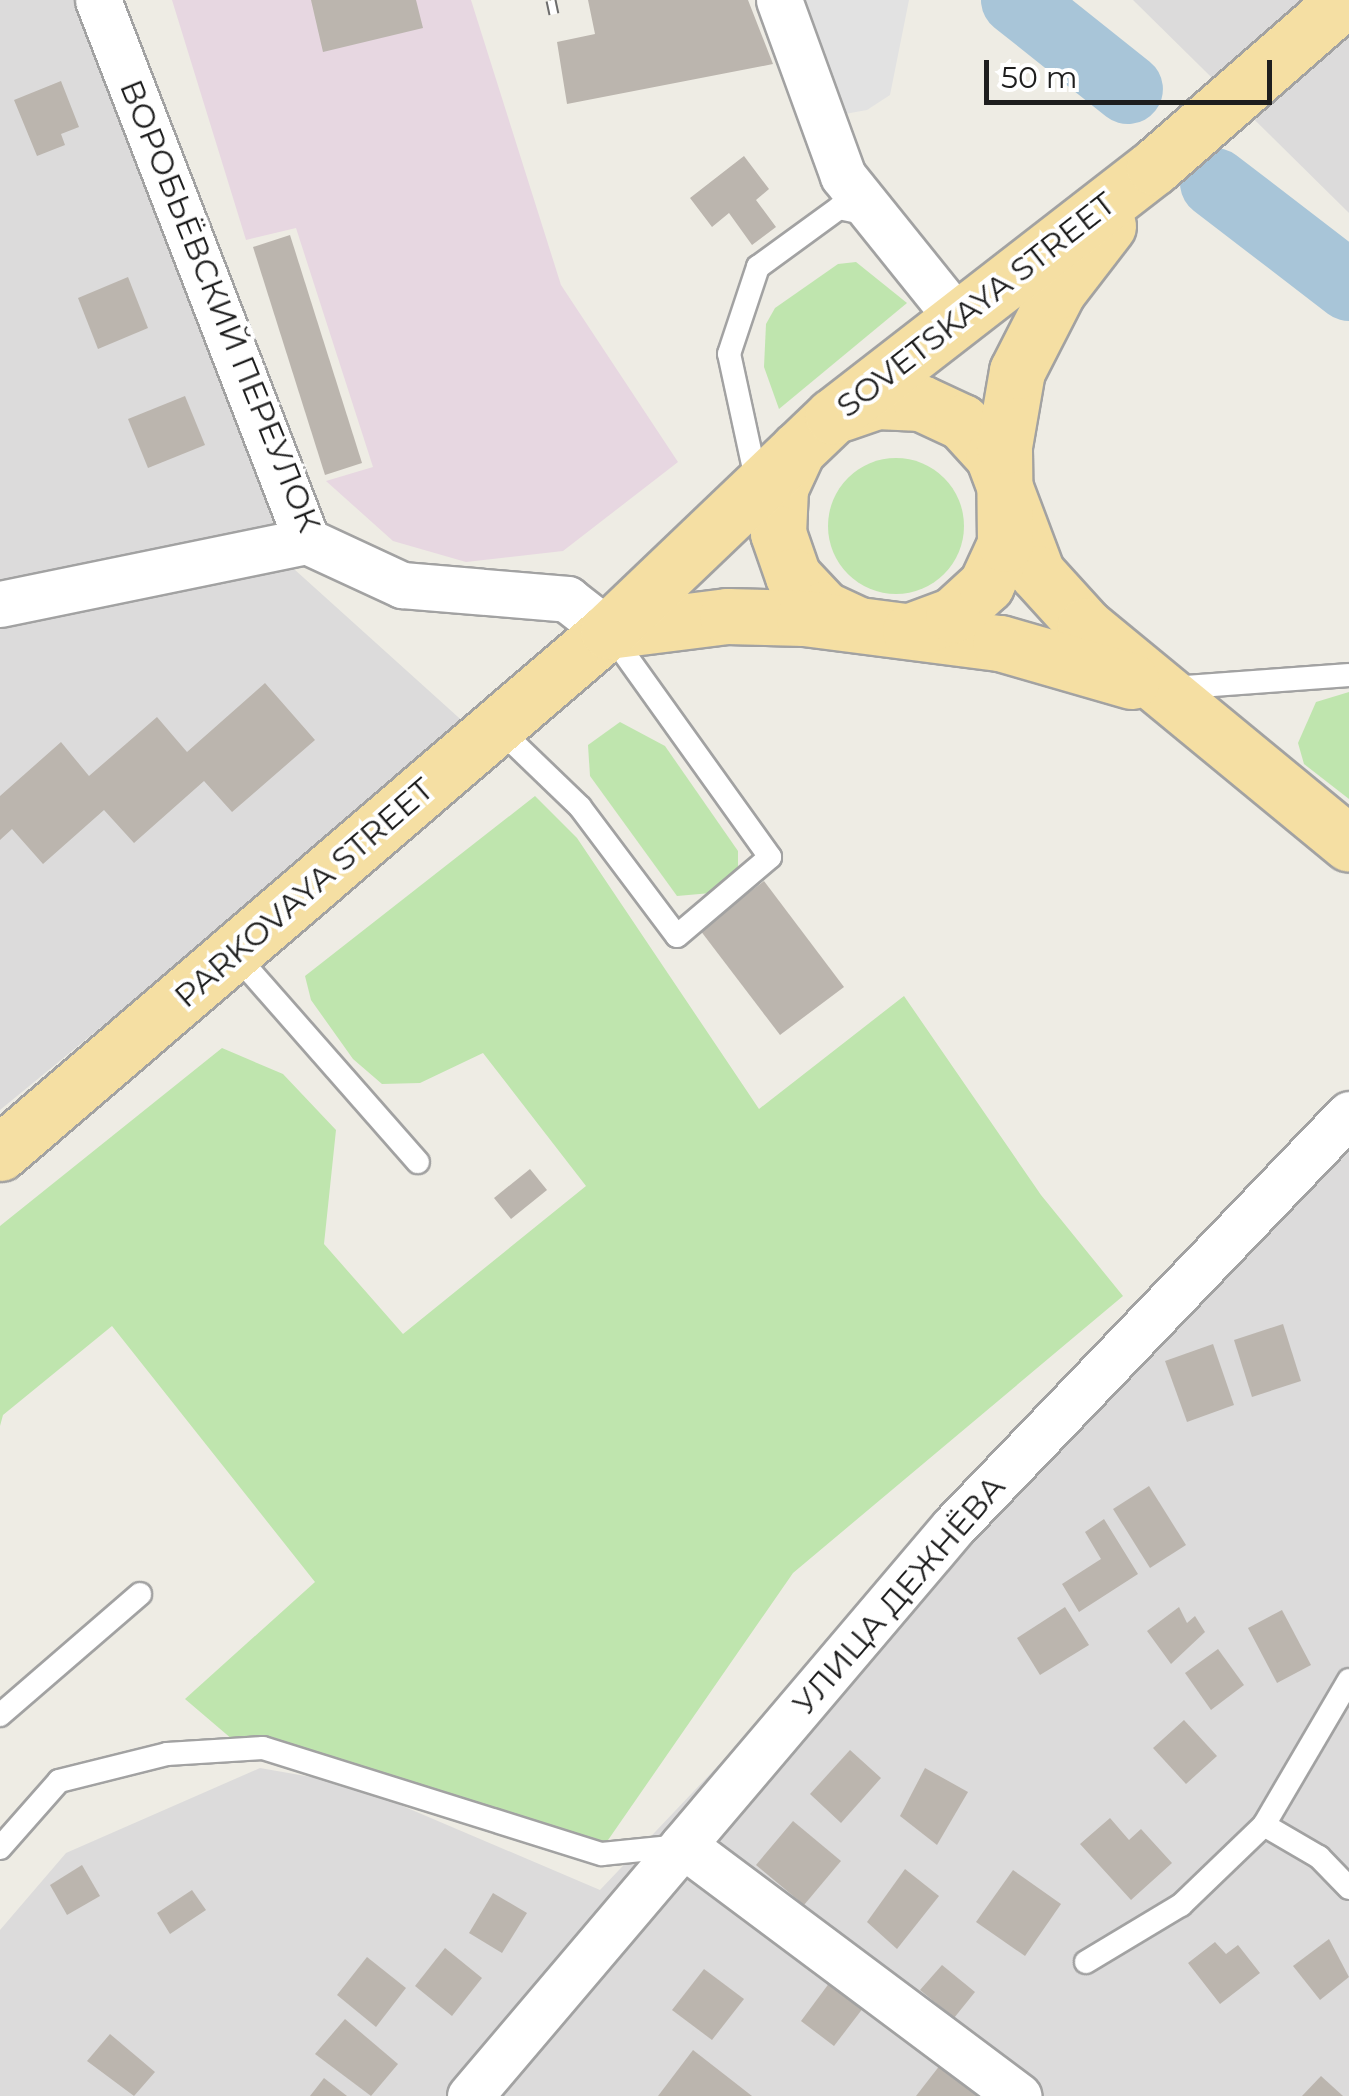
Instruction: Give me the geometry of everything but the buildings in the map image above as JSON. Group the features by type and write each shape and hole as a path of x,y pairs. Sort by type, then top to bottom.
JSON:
{"main road":[{"name":"SOVETSKAYA STREET","path":"758,485 816,431 1154,167 1345,0"},
{"name":"SOVETSKAYA STREET","path":"1008,498 1004,446 1033,332 1154,167"},
{"path":"1008,498 1005,544 986,585 953,616 887,630 824,609 788,562 778,533 780,488 816,431 876,401 921,403 948,416 992,456 1038,573 1154,690 1349,844"},
{"name":"PARKOVAYA STREET","path":"0,1153 608,632 758,485"},
{"path":"608,632 727,616 887,630 1074,660 1154,690"}],"street":[{"name":"ВОРОБЬЁВСКИЙ ПЕРЕУЛОК","path":"98,0 308,541 402,585 567,599 608,632"},
{"path":"779,0 844,176 957,318"},
{"path":"0,604 308,541"},
{"name":"УЛИЦА ДЕЖНЁВА","path":"470,2096 953,1527 1349,1114"},
{"path":"683,1846 1018,2096"}],"lane":[{"path":"758,485 729,354 758,267 839,208 876,216"},
{"path":"497,727 580,807 677,936 770,856 608,632"},
{"path":"1154,690 1349,674"},
{"path":"235,954 418,1162"},
{"path":"5,1703 140,1594"},
{"path":"1086,1962 1181,1904 1264,1825 1349,1680"},
{"path":"0,1848 59,1781 167,1754 263,1748 602,1854 683,1846"},
{"path":"1264,1825 1319,1857 1349,1888"}],"shaded area":[{"path":"0,0 117,0 284,560 468,726 0,1110"},
{"path":"172,0 471,0 561,285 678,462 563,551 466,562 393,541 326,481 373,467 296,228 246,240"},
{"path":"756,0 909,0 890,95 867,110 800,122"},
{"path":"1133,0 1349,0 1349,213"},
{"path":"1349,1101 1349,2096 0,2096 0,1930 66,1853 260,1768 351,1784 600,1890"}],"green space":[{"path":"856,262 907,303 779,409 764,367 766,324 775,308 838,264"},
{"path":"896,458 922,463 944,478 959,500 964,526 959,552 944,574 922,589 896,594 870,589 848,574 833,552 828,526 833,500 848,478 870,463"},
{"path":"1349,692 1349,799 1304,764 1298,743 1316,702"},
{"path":"620,722 665,746 738,851 738,870 711,893 677,896 590,776 588,745"},
{"path":"535,796 577,838 759,1109 904,996 1041,1195 1123,1296 793,1573 606,1843 387,1775 253,1757 185,1699 315,1582 112,1326 3,1415 0,1426 0,1226 222,1048 283,1074 336,1130 324,1244 403,1334 586,1186 483,1053 420,1083 382,1084 353,1059 311,1000 305,976"}],"waterway":[{"path":"1016,0 1128,89"},
{"path":"1215,183 1349,286"}],"railway":[{"path":"551,0 554,14"}]}
